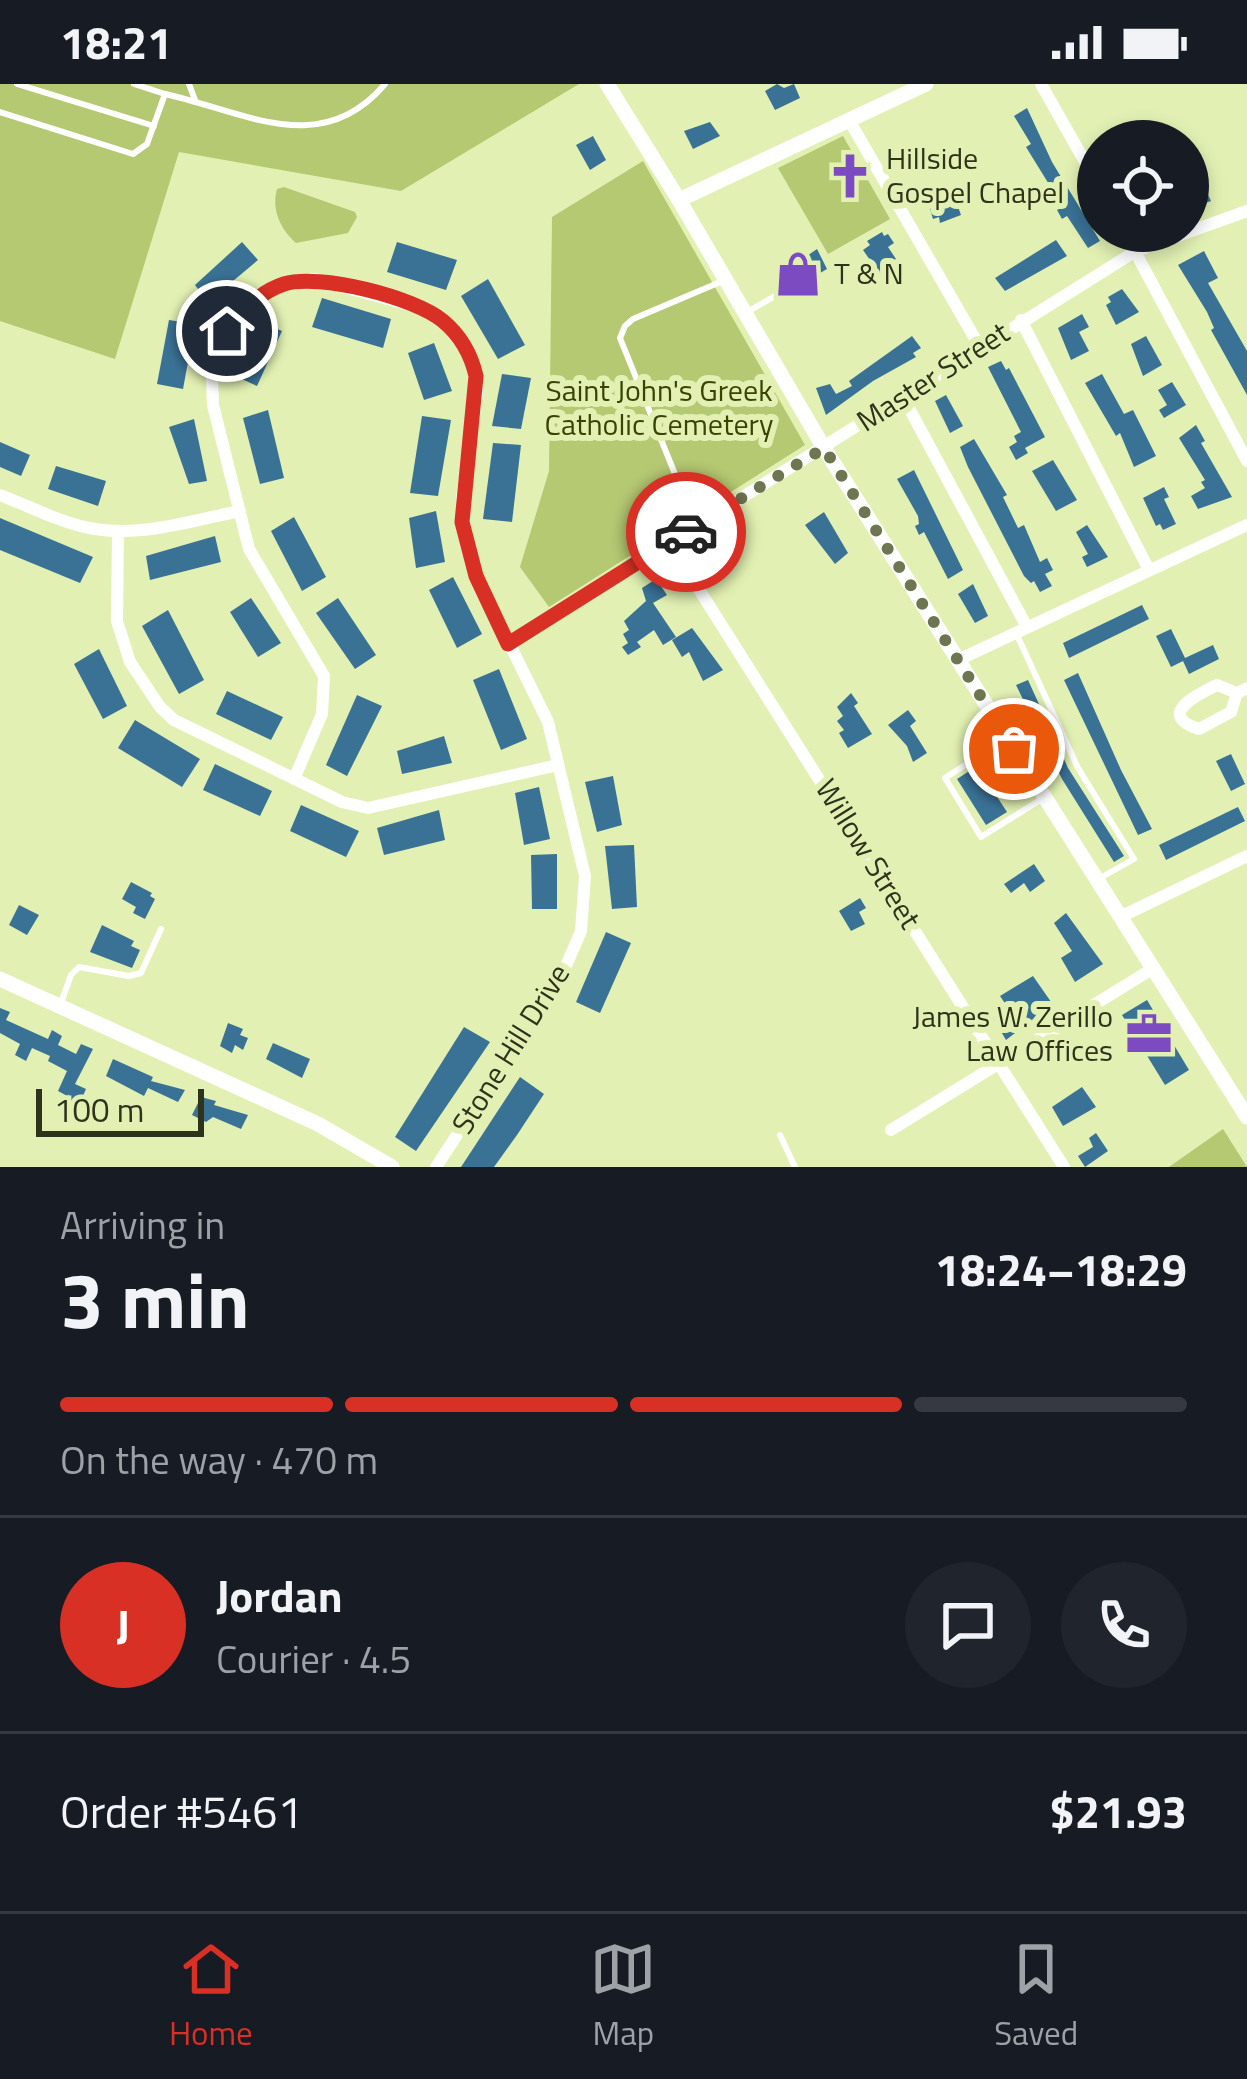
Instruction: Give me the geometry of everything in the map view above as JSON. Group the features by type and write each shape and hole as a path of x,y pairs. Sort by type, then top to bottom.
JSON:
{"street":[{"path":"607,84 824,448 1247,1117"},
{"path":"680,200 926,84"},
{"path":"1041,84 1077,148"},
{"path":"849,120 981,349"},
{"name":"Master Street","path":"1209,225 1247,211"},
{"name":"Master Street","path":"508,644 1134,252"},
{"path":"1137,252 1247,461"},
{"name":"Stone Hill Drive","path":"294,779 322,714 324,676 249,549 213,405 212,377 221,345 241,314 262,294 314,279 421,308 446,324 464,344 476,376 462,522 476,576 538,698 585,876 581,931 562,973 436,1167"},
{"path":"1021,320 1149,570"},
{"path":"903,397 1021,630"},
{"path":"0,495 73,524 118,532 141,532 240,511"},
{"path":"958,660 1247,525"},
{"path":"118,532 117,621 143,685 174,720 342,802 383,808 558,765"},
{"name":"Willow Street","path":"670,542 1064,1167"},
{"path":"1216,685 1242,691 1231,712 1199,729 1181,716 1189,698 1216,685"},
{"path":"1120,916 1247,856"},
{"path":"891,1130 1152,969"},
{"path":"0,979 318,1124 392,1167"}],"lane":[{"path":"17,84 154,126"},
{"path":"134,84 296,128 339,120 385,84"},
{"path":"189,84 195,100"},
{"path":"0,112 133,154 147,144 165,94"},
{"path":"696,526 620,338 632,320 726,279"},
{"path":"746,313 775,296"},
{"path":"1021,630 1041,688 1078,768 1134,859 1097,880"},
{"path":"1007,738 945,778 981,837 1045,797"},
{"path":"60,1007 70,975 79,968 129,976 141,973 160,929"},
{"path":"780,1135 795,1167"}],"green space":[{"path":"0,84 579,84 401,191 179,152 115,359 0,321"},
{"path":"843,136 890,219 828,254 778,168"},
{"name":"Saint John's Greek Catholic Cemetery","path":"643,161 805,445 549,607 520,567 549,471 552,217"},
{"path":"284,187 355,212 357,217 348,233 296,243 276,212 277,189"},
{"path":"1223,1129 1247,1167 1169,1167"}],"building":[{"path":"777,84 784,88 794,84 800,98 775,110 765,91"},
{"path":"1027,108 1077,203 1077,231 1057,210 1063,207 1026,147 1031,144 1014,116"},
{"path":"710,122 720,136 693,149 684,131"},
{"path":"593,136 606,160 590,170 576,145"},
{"path":"955,198 961,215 940,223 939,217 933,219 929,206"},
{"path":"882,232 894,243 888,247 906,274 888,286 863,250 870,245 867,241"},
{"path":"1056,240 1067,256 1005,291 995,278"},
{"path":"242,242 258,260 208,302 195,285"},
{"path":"397,242 457,260 446,290 387,272"},
{"path":"817,249 827,269 785,294 775,278"},
{"path":"1205,252 1218,278 1208,283 1247,351 1247,395 1211,330 1207,312 1178,265"},
{"path":"488,279 525,345 498,359 461,296"},
{"path":"1122,289 1139,312 1116,325 1106,305 1111,302 1108,297"},
{"path":"322,298 391,319 383,348 312,327"},
{"path":"1082,314 1089,327 1079,332 1089,351 1071,360 1058,328"},
{"path":"169,320 195,324 183,389 157,384"},
{"path":"257,320 282,331 257,386 233,375"},
{"path":"912,336 921,348 913,353 916,357 826,415 816,388 830,384 836,394 852,386 849,381"},
{"path":"1146,336 1162,365 1143,376 1131,344"},
{"path":"434,343 452,391 424,400 408,353"},
{"path":"1001,361 1045,437 1025,448 1028,453 1016,460 1009,447 1021,432 988,367"},
{"path":"502,374 531,378 521,429 492,426"},
{"path":"1102,374 1124,414 1133,410 1156,456 1134,467 1120,433 1116,436 1085,383"},
{"path":"1172,382 1186,405 1164,418 1159,410 1167,405 1158,390"},
{"path":"946,395 963,426 950,433 935,401"},
{"path":"268,410 284,478 260,484 243,418"},
{"path":"422,416 451,420 438,496 410,493"},
{"path":"194,419 207,481 189,484 169,427"},
{"path":"1196,425 1232,497 1198,509 1191,496 1205,488 1201,482 1205,480 1179,438"},
{"path":"974,439 1007,495 1003,497 1018,528 1024,525 1040,562 1047,558 1053,570 1045,574 1052,586 1040,592 1024,576 968,467 960,447"},
{"path":"0,442 30,455 21,476 0,467"},
{"path":"493,443 521,445 512,522 483,519"},
{"path":"1053,460 1077,500 1056,511 1032,471"},
{"path":"56,466 106,481 98,506 48,489"},
{"path":"914,470 963,570 948,579 924,532 919,535 918,516 897,479"},
{"path":"1164,487 1169,497 1164,499 1176,524 1163,530 1160,524 1156,526 1143,498"},
{"path":"436,511 445,562 416,568 409,518"},
{"path":"824,512 848,553 835,564 805,525"},
{"path":"294,517 326,577 302,591 271,531"},
{"path":"0,518 93,557 80,583 0,550"},
{"path":"1087,525 1108,557 1087,567 1082,557 1088,554 1076,532"},
{"path":"215,536 221,562 150,580 146,556"},
{"path":"723,538 740,539 740,554 733,560 705,560"},
{"path":"453,577 482,634 457,648 429,590"},
{"path":"656,579 667,595 653,603 676,637 663,645 654,630 628,655 622,647 628,643 623,634 629,630 624,621 646,601 642,588"},
{"path":"973,584 988,616 975,623 958,594"},
{"path":"251,598 281,643 258,657 230,612"},
{"path":"338,598 376,655 355,669 316,613"},
{"path":"1142,605 1149,619 1069,658 1063,643"},
{"path":"168,610 204,680 179,694 142,626"},
{"path":"692,628 723,670 703,681 689,652 682,657 672,640"},
{"path":"1171,629 1185,658 1213,645 1219,659 1189,674 1183,661 1171,667 1156,636"},
{"path":"99,649 127,706 103,719 74,664"},
{"path":"499,669 527,739 501,750 473,680"},
{"path":"1078,673 1152,829 1138,835 1064,680"},
{"path":"1028,680 1068,768 1124,856 1114,862 1062,779 1016,685"},
{"path":"227,691 283,717 271,740 216,714"},
{"path":"851,693 872,734 848,748 839,733 844,730 837,721 843,716 837,707"},
{"path":"357,695 382,706 347,776 326,765"},
{"path":"908,710 916,721 910,726 927,753 913,762 907,746 888,725"},
{"path":"135,720 200,759 182,787 118,748"},
{"path":"444,736 452,763 402,774 397,751"},
{"path":"1231,754 1245,784 1231,791 1216,761"},
{"path":"215,764 272,791 260,816 203,790"},
{"path":"977,766 1007,812 986,825 957,779"},
{"path":"613,776 622,825 597,832 585,782"},
{"path":"539,787 550,839 524,845 515,793"},
{"path":"301,805 359,831 346,857 290,831"},
{"path":"1238,807 1245,821 1166,860 1159,845"},
{"path":"439,810 445,840 384,855 377,828"},
{"path":"634,845 637,907 612,909 605,846"},
{"path":"557,854 557,909 532,909 531,855"},
{"path":"1034,864 1045,881 1030,892 1024,883 1011,893 1004,884"},
{"path":"131,882 155,899 145,919 122,899"},
{"path":"860,898 866,908 859,912 865,924 851,931 839,911"},
{"path":"19,905 39,915 27,935 9,925"},
{"path":"1066,913 1103,964 1075,982 1061,958 1072,951 1054,923"},
{"path":"102,925 134,941 131,946 140,950 132,968 90,952"},
{"path":"606,932 631,943 600,1013 576,1002"},
{"path":"1033,976 1056,1009 1036,1017 1006,1040 993,1018 1008,1008 1000,996"},
{"path":"1147,1000 1189,1070 1165,1085 1122,1015"},
{"path":"0,1008 10,1012 6,1020 48,1039 52,1030 62,1036 58,1045 76,1054 81,1044 93,1049 75,1084 86,1089 73,1119 64,1113 71,1098 58,1091 67,1071 32,1048 26,1061 15,1055 20,1044 0,1033"},
{"path":"228,1023 243,1029 240,1035 248,1038 243,1050 235,1045 232,1053 220,1046"},
{"path":"464,1027 490,1042 416,1151 395,1137"},
{"path":"273,1043 310,1059 302,1078 266,1059"},
{"path":"113,1059 153,1077 151,1081 185,1090 178,1102 148,1088 144,1096 106,1076"},
{"path":"520,1077 544,1094 494,1167 461,1167"},
{"path":"1082,1087 1096,1107 1063,1126 1052,1107"},
{"path":"201,1097 248,1115 241,1129 213,1117 206,1122 192,1115"},
{"path":"1096,1133 1108,1151 1085,1167 1078,1156 1093,1147 1089,1138"}],"way so far":[{"path":"686,532 824,448 1014,749"}],"place":[{"name":"Hillside Gospel Chapel","path":"850,176"},
{"name":"T & N","path":"798,274"},
{"name":"James W. Zerillo Law Offices","path":"1149,1034"}],"route":[{"path":"227,331 262,294 314,279 421,308 446,324 464,344 477,393 464,472 462,522 476,576 508,644 686,532"}]}
